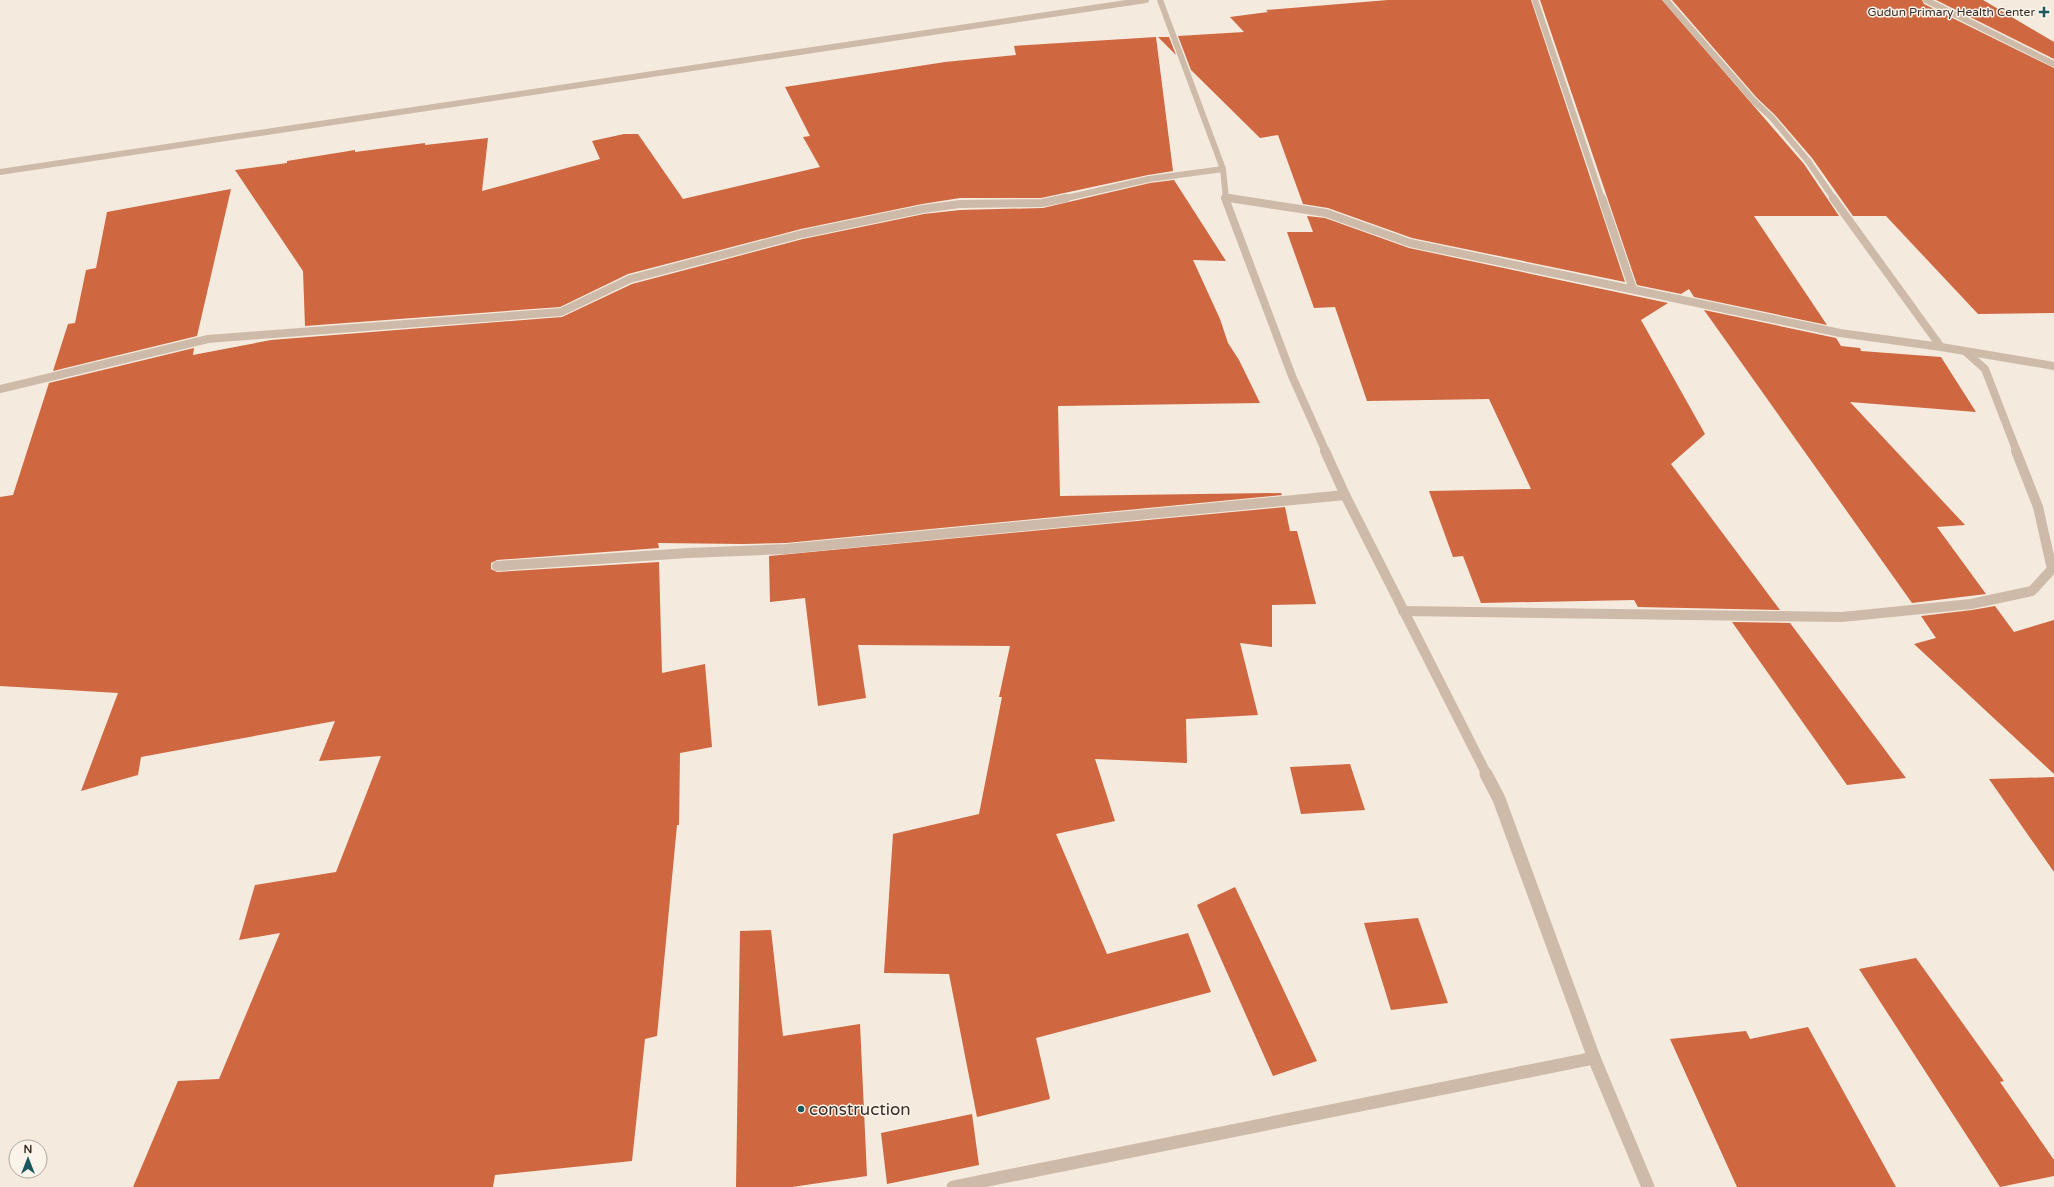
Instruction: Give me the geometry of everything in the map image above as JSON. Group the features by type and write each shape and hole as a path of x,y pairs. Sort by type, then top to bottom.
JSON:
{"street":[{"path":"0,172 1146,0"},
{"path":"1160,0 1223,170 1225,198 1292,376 1345,495 1499,799 1594,1058 1648,1187"},
{"path":"1535,0 1633,289"},
{"path":"1666,0 1754,101 1772,118 1808,161 1865,244 1941,347"},
{"path":"1926,0 2054,64"},
{"path":"0,389 208,339 561,312 630,279 802,234 922,209 960,204 1042,203 1149,179 1223,170"},
{"path":"1225,198 1326,214 1410,243 1840,333 1941,347 2054,366"},
{"path":"1403,611 1842,617 1971,604 2032,591 2053,569 2038,507 1985,369 1966,352"},
{"path":"497,566 688,553 786,549 1345,495"},
{"path":"953,1187 1594,1058"}],"building":[{"path":"1388,0 1531,0 1625,282 1412,238 1328,208 1303,204 1278,135 1260,138 1191,70 1178,36 1244,32 1230,17 1268,12 1266,10"},
{"path":"1540,0 1662,0 1804,164 1839,216 1754,216 1827,325 1694,297 1689,289 1681,294 1637,285"},
{"path":"1672,0 1922,0 1924,4 2054,68 2054,313 1978,314 1886,216 1853,216 1812,158 1775,115 1757,98"},
{"path":"1936,0 1983,0 2054,42 2054,59"},
{"path":"1156,37 1173,171 1041,198 960,198 922,204 801,229 628,274 560,307 305,326 303,271 235,170 287,163 287,161 355,150 355,152 425,143 425,145 488,138 482,191 600,159 592,141 624,134 638,134 683,199 820,167 803,137 810,136 785,87 945,62 1016,55 1014,46"},
{"path":"1158,37 1169,37 1176,55"},
{"path":"1174,180 1226,261 1193,260 1220,319 1228,343 1239,360 1260,403 1058,406 1060,496 1281,493 1282,495 786,543 658,543 659,548 497,560 491,563 491,569 497,572 659,562 662,673 705,664 712,747 680,753 679,825 677,825 657,1036 645,1039 632,1161 495,1175 493,1187 133,1187 178,1081 219,1079 280,933 239,940 255,885 336,872 381,756 319,761 335,721 141,757 138,775 81,791 118,693 0,686 0,497 13,495 49,383 194,348 193,355 271,340 562,317 632,284 803,239 924,214 960,210 1043,208 1150,183"},
{"path":"231,189 197,336 53,371 68,324 75,323 86,270 96,268 107,212"},
{"path":"1307,216 1325,218 1409,248 1668,303 1641,320 1705,434 1671,464 1780,610 1638,607 1634,600 1481,603 1463,556 1453,557 1429,491 1531,489 1489,399 1367,401 1335,307 1314,308 1287,232 1313,232"},
{"path":"1704,310 1836,338 1841,346 1860,348 1861,351 1941,357 1976,412 1850,402 1965,525 1937,527 1986,594 1912,603"},
{"path":"1285,507 1290,531 1297,531 1316,604 1272,605 1272,647 1240,643 1258,715 1186,719 1187,763 1095,759 1115,821 1056,834 1107,954 1188,933 1211,992 1036,1038 1050,1099 977,1117 949,974 884,973 893,834 979,814 1002,697 999,697 1010,646 858,645 866,698 818,706 805,598 770,602 769,556"},
{"path":"1995,606 2014,632 2054,620 2054,774 1914,644 1936,638 1921,616"},
{"path":"1732,622 1790,623 1906,778 1847,785"},
{"path":"1350,764 1365,810 1301,814 1290,767"},
{"path":"2054,777 2054,872 1989,779"},
{"path":"1235,887 1317,1061 1273,1076 1197,905"},
{"path":"1418,918 1448,1003 1391,1010 1364,923"},
{"name":"construction","path":"771,930 783,1036 860,1024 867,1176 792,1187 736,1187 740,931"},
{"path":"1916,958 2004,1081 2000,1082 2054,1160 2054,1176 2000,1187 1859,969"},
{"path":"1808,1027 1896,1187 1737,1187 1670,1039 1746,1031 1750,1039"},
{"path":"972,1114 979,1165 887,1184 881,1133"}],"place":[{"name":"Gudun Primary Health Center","path":"2044,12"},
{"name":"construction","path":"801,1109"}]}
